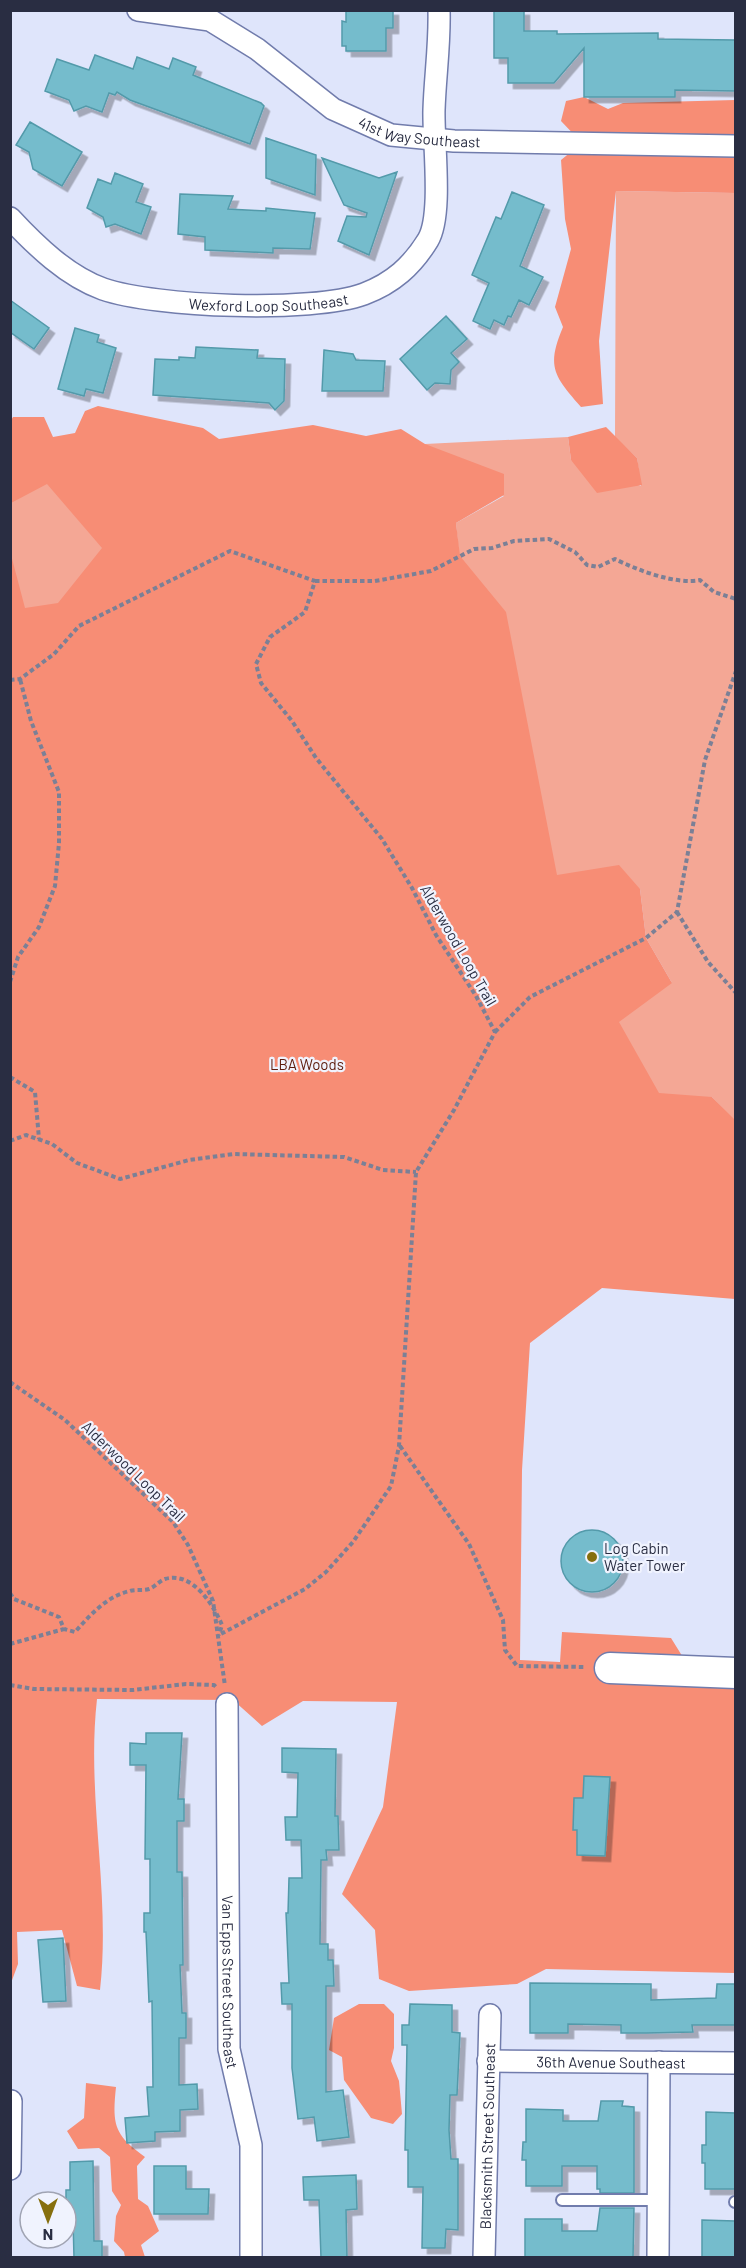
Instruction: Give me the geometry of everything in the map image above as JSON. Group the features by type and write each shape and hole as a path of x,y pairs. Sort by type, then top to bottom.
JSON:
{"street":[{"name":"41st Way Southeast","path":"138,10 210,20 257,49 333,109 391,135 435,139 735,146"},
{"name":"Wexford Loop Southeast","path":"10,218 67,270 103,288 158,301 303,304 363,294 406,271 429,238 436,191 435,139 439,10"},
{"path":"610,1668 735,1673"},
{"name":"Van Epps Street Southeast","path":"227,1704 229,2049 251,2145 251,2258"},
{"name":"Blacksmith Street Southeast","path":"484,2258 490,2015"},
{"name":"36th Avenue Southeast","path":"488,2061 735,2063"},
{"path":"658,2258 659,2062"},
{"path":"10,2169 11,2100"}],"lane":[{"path":"562,2200 658,2200"}],"path":[{"path":"10,680 20,679 54,654 79,626 230,551 315,581 375,581 431,571 474,549 492,548 514,541 549,539 575,552 587,565 598,567 615,559 643,572 656,573 686,583 700,580 714,592 735,599"},
{"name":"Alderwood Loop Trail","path":"315,581 305,612 270,638 265,646 256,664 261,683 292,721 316,758 382,839 412,888 436,936 477,996 495,1032"},
{"path":"219,1635 305,1589 326,1572 353,1542 391,1486 399,1446 416,1172 454,1110 495,1032 530,997 646,938 677,912 705,760 735,671"},
{"path":"10,982 18,957 39,927 55,886 59,843 59,792 31,721 20,679"},
{"path":"677,912 708,962 735,993"},
{"path":"10,1077 35,1092 39,1139"},
{"path":"10,1141 26,1135 39,1139 52,1144 77,1163 120,1179 189,1160 234,1155 344,1157 383,1170 416,1172"},
{"name":"Alderwood Loop Trail","path":"10,1382 65,1420 173,1522 188,1545 214,1609 227,1704"},
{"path":"399,1446 470,1544 503,1620 505,1650 517,1666 610,1668"},
{"path":"10,1644 64,1629 75,1632 108,1601 129,1591 149,1589 165,1579 184,1579 202,1592 214,1609"},
{"path":"10,1593 14,1599 59,1617 64,1629"},
{"path":"10,1685 34,1689 133,1690 186,1684 214,1685 227,1704"}],"green space":[{"path":"584,97 608,109 623,103 735,100 735,193 616,191 599,341 603,404 581,407 559,379 554,362 563,327 555,307 571,249 565,219 561,160 582,143 561,121 566,101"},
{"name":"LBA Woods","path":"616,191 735,193 735,1121 712,1097 510,1281 11,1698 11,442 425,444 568,437 571,460 641,486 637,458 615,437","holes":["425,445 504,496 456,523 459,554","557,876 640,889 646,938 672,983"]},
{"name":"LBA Woods","path":"98,406 203,428 219,439 313,425 366,436 401,429 425,444 504,474 504,495 456,523 460,556 506,612 557,875 619,865 640,889 646,938 672,983 619,1022 659,1093 712,1097 736,1121 735,1299 602,1288 530,1343 522,1470 520,1660 560,1662 562,1632 671,1638 702,1688 735,1687 735,1973 546,1969 517,1984 409,1991 379,1979 375,1930 342,1894 383,1807 397,1702 303,1701 262,1726 233,1700 97,1699 94,1772 103,1917 100,1990 77,1986 62,1930 17,1932 18,1964 11,1983 10,551 25,608 58,603 102,548 47,484 11,503 10,422 13,417 44,417 53,437 75,433 85,411"},
{"path":"606,427 637,458 642,485 597,493 571,460 568,437"},
{"path":"359,2004 384,2004 394,2014 394,2048 391,2061 399,2081 402,2114 393,2124 371,2118 344,2080 342,2057 329,2050 334,2018"},
{"path":"86,2083 116,2087 114,2111 117,2128 127,2142 145,2157 137,2166 138,2199 148,2206 159,2231 141,2245 145,2257 125,2257 124,2252 114,2241 116,2216 121,2205 112,2191 110,2157 99,2148 78,2149 67,2131 84,2118"}],"building":[{"path":"346,10 393,10 393,28 386,28 386,51 346,51 346,46 342,46 342,21 346,22"},
{"path":"494,10 524,10 524,31 557,31 557,34 658,33 658,39 735,40 735,91 675,90 675,97 584,97 584,48 554,83 508,83 508,58 494,58"},
{"path":"95,55 133,69 137,57 169,69 173,58 196,67 193,75 261,103 264,106 250,144 130,100 117,92 115,95 109,93 102,112 86,106 74,111 69,100 45,91 57,59 89,70"},
{"path":"30,122 82,152 62,186 33,169 29,152 16,145"},
{"path":"266,138 316,155 315,195 266,178"},
{"path":"322,158 379,178 397,172 369,255 338,241 347,216 366,217 367,213 344,205"},
{"path":"115,173 143,184 136,202 151,207 141,234 115,224 106,227 103,217 87,208 98,179 111,184"},
{"path":"512,192 544,205 520,266 543,277 529,305 519,300 511,317 508,316 504,325 494,320 490,329 473,321 489,283 472,275 496,217 501,219"},
{"path":"180,194 233,196 228,209 266,211 266,208 315,213 310,249 273,248 273,253 205,250 205,237 178,234"},
{"path":"10,300 49,328 34,349 10,332"},
{"path":"446,316 467,339 451,353 459,362 451,370 450,384 435,383 427,390 400,359"},
{"path":"75,328 99,335 97,342 116,348 103,393 86,389 84,396 58,389"},
{"path":"196,347 258,350 257,358 285,359 284,401 275,410 269,403 153,395 155,359 195,358"},
{"path":"324,350 353,354 356,360 385,361 383,391 322,391"},
{"name":"Log Cabin Water Tower","path":"592,1530 604,1532 614,1539 621,1549 623,1561 621,1573 614,1583 604,1590 592,1592 580,1590 570,1583 563,1573 561,1561 563,1549 570,1539 580,1532"},
{"path":"146,1733 182,1733 178,1799 184,1799 184,1821 177,1821 177,1872 182,1872 183,1965 180,1965 182,2013 186,2013 186,2038 179,2038 179,2085 197,2084 198,2109 180,2110 180,2131 155,2132 155,2141 127,2143 125,2118 149,2116 147,2087 153,2087 152,2001 149,2002 146,1932 144,1932 144,1913 150,1913 150,1859 145,1859 146,1765 130,1765 130,1743 146,1744"},
{"path":"282,1748 336,1749 335,1816 338,1816 339,1850 326,1850 327,1860 321,1860 320,1944 328,1944 328,1960 333,1960 334,1986 326,1986 326,2092 343,2090 349,2137 317,2141 314,2117 298,2119 292,2068 292,2004 282,2004 281,1983 289,1983 286,1913 288,1913 289,1878 302,1878 301,1840 286,1840 285,1817 297,1817 298,1773 282,1772"},
{"path":"584,1776 610,1777 605,1856 577,1855 577,1830 573,1830 574,1798 583,1798"},
{"path":"63,1938 66,2001 43,2002 38,1940"},
{"path":"530,1983 651,1984 651,2000 716,1998 717,1984 735,1984 735,2025 692,2025 693,2032 621,2033 621,2025 568,2024 568,2033 530,2033"},
{"path":"410,2004 452,2005 452,2032 460,2033 457,2095 450,2095 449,2130 451,2159 458,2159 458,2230 446,2229 445,2248 422,2248 423,2187 408,2187 408,2150 405,2150 407,2045 402,2045 402,2025 409,2025"},
{"path":"601,2101 623,2101 622,2106 634,2107 634,2193 600,2193 600,2189 597,2189 597,2166 562,2166 562,2186 526,2186 526,2160 522,2160 523,2142 526,2142 526,2109 563,2110 563,2121 598,2121"},
{"path":"706,2112 735,2113 735,2189 705,2189 702,2145 706,2145"},
{"path":"93,2161 94,2241 102,2241 102,2258 74,2258 74,2250 78,2250 78,2190 70,2190 70,2162"},
{"path":"154,2166 186,2166 186,2189 209,2189 208,2214 154,2214"},
{"path":"356,2175 357,2209 346,2210 347,2258 321,2258 319,2200 304,2200 303,2177"},
{"path":"600,2208 634,2208 633,2258 525,2258 525,2219 562,2219 562,2231 597,2231"},
{"path":"702,2220 735,2221 735,2258 702,2258"}],"place":[{"name":"Log Cabin Water Tower","path":"592,1557"}]}
